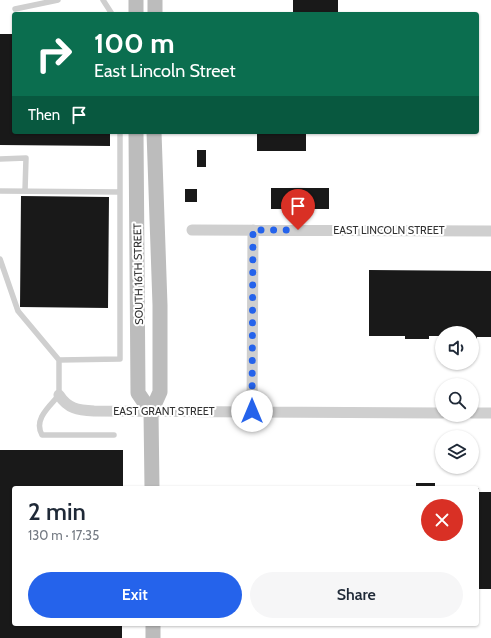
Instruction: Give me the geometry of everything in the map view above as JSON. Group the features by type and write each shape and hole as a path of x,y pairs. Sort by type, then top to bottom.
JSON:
{"main road":[{"path":"136,0 136,12"},
{"path":"155,0 155,12"},
{"name":"SOUTH 16TH STREET","path":"136,134 138,393 151,412"},
{"name":"SOUTH 16TH STREET","path":"152,486 151,412 160,392 160,306 154,134"},
{"path":"153,626 153,638"}],"street":[{"name":"EAST LINCOLN STREET","path":"192,230 491,231"},
{"path":"252,411 253,230"},
{"name":"EAST GRANT STREET","path":"59,395 66,405 81,411 435,413"},
{"path":"479,413 491,413"}],"lane":[{"path":"15,9 58,0"},
{"path":"103,0 111,12"},
{"path":"59,360 120,359 120,134"},
{"path":"0,159 26,158 25,191"},
{"path":"0,191 120,192"},
{"path":"0,259 18,311 59,360 59,395 40,417 40,431 42,435 114,435"}],"building":[{"path":"293,0 338,0 338,12 293,12"},
{"path":"0,34 12,34 12,134 110,134 110,146 0,145"},
{"path":"257,134 306,134 306,151 257,151"},
{"path":"197,150 206,150 206,167 197,167"},
{"path":"271,188 329,188 329,209 271,209"},
{"path":"185,189 197,189 197,202 185,202"},
{"path":"21,196 109,197 108,308 20,307"},
{"path":"369,270 491,271 491,337 479,337 479,326 435,326 435,336 429,336 429,339 405,339 405,336 369,336"},
{"path":"0,450 123,450 123,486 12,486 12,626 122,626 122,638 0,638"},
{"path":"416,483 435,483 435,486 416,486"},
{"path":"479,492 491,492 491,589 479,589"}],"route":[{"path":"252,411 253,230 298,230"}]}
